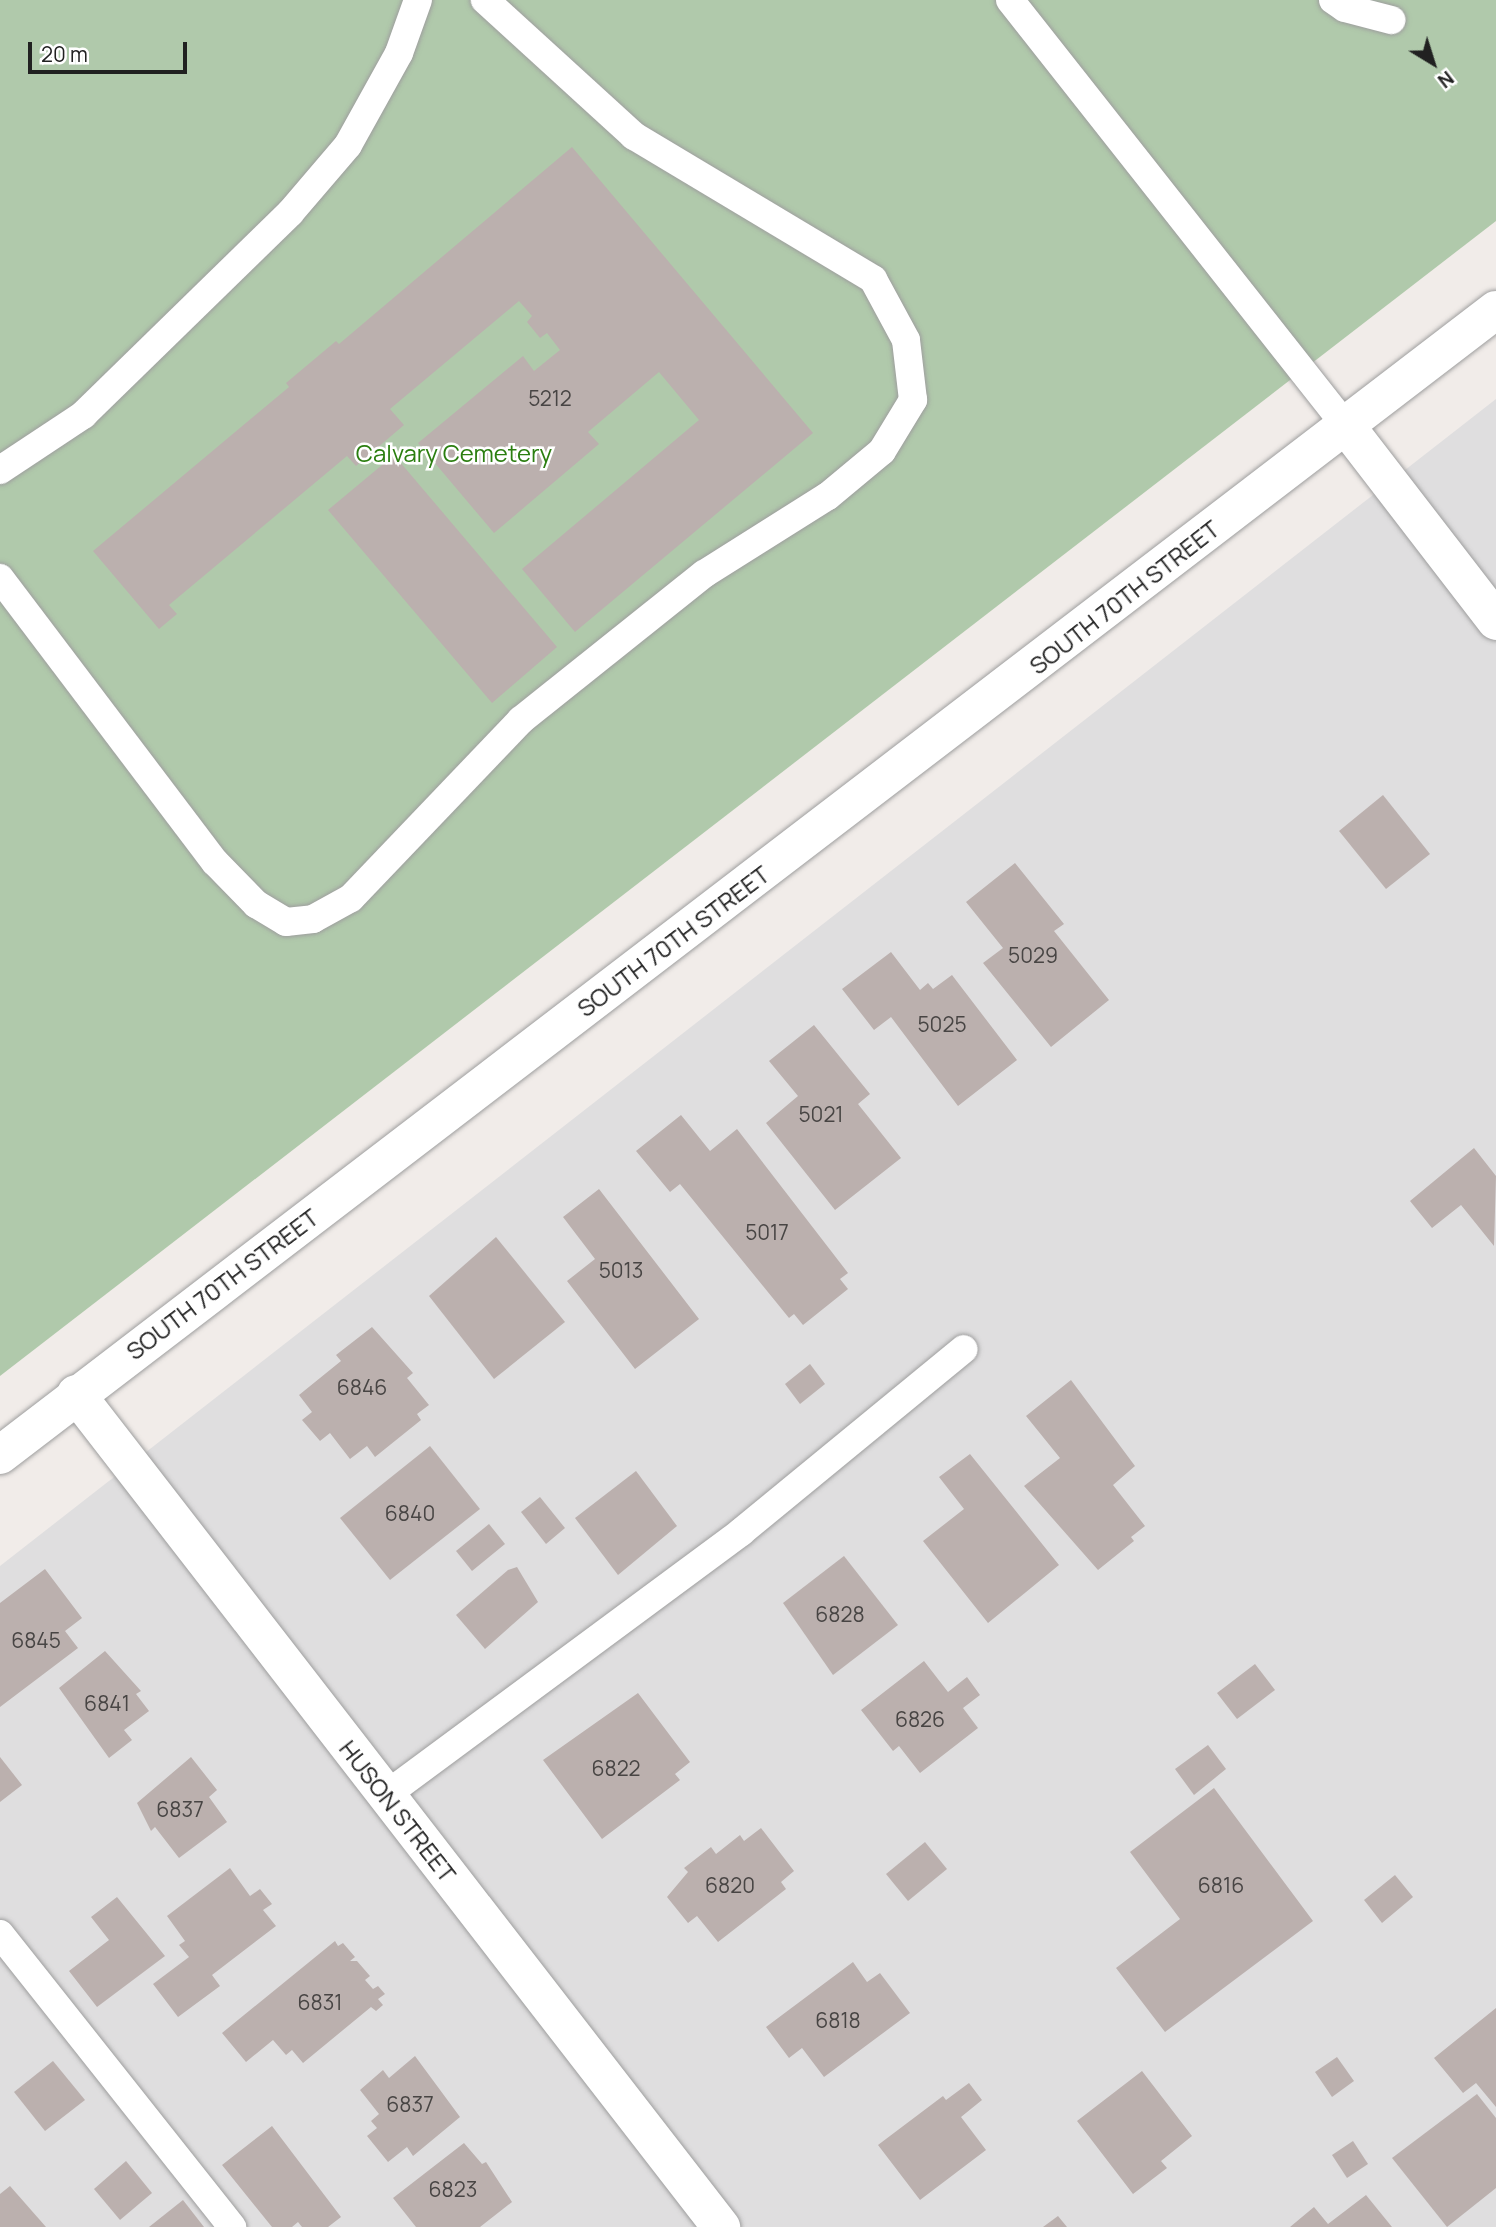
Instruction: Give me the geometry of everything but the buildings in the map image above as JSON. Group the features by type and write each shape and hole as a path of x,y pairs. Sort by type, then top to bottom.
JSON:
{"street":[{"name":"SOUTH 70TH STREET","path":"0,1455 1496,310"},
{"path":"1346,426 1496,621"},
{"name":"HUSON STREET","path":"76,1395 721,2227"}],"lane":[{"path":"0,470 83,415 290,212 348,145 400,53 418,0"},
{"path":"0,578 215,862 256,904 286,922 313,919 351,898 521,720 704,574 828,496 882,452 913,400 906,340 873,279 634,136 485,0"},
{"path":"1010,0 1346,426"},
{"path":"1333,0 1345,8 1391,20"},
{"path":"386,1795 741,1532 964,1349"},
{"path":"0,1934 232,2227"}],"shaded area":[{"path":"1496,399 1496,2227 0,2227 0,1566"}],"green space":[{"name":"Calvary Cemetery","path":"0,0 1496,0 1496,221 0,1376"}]}
